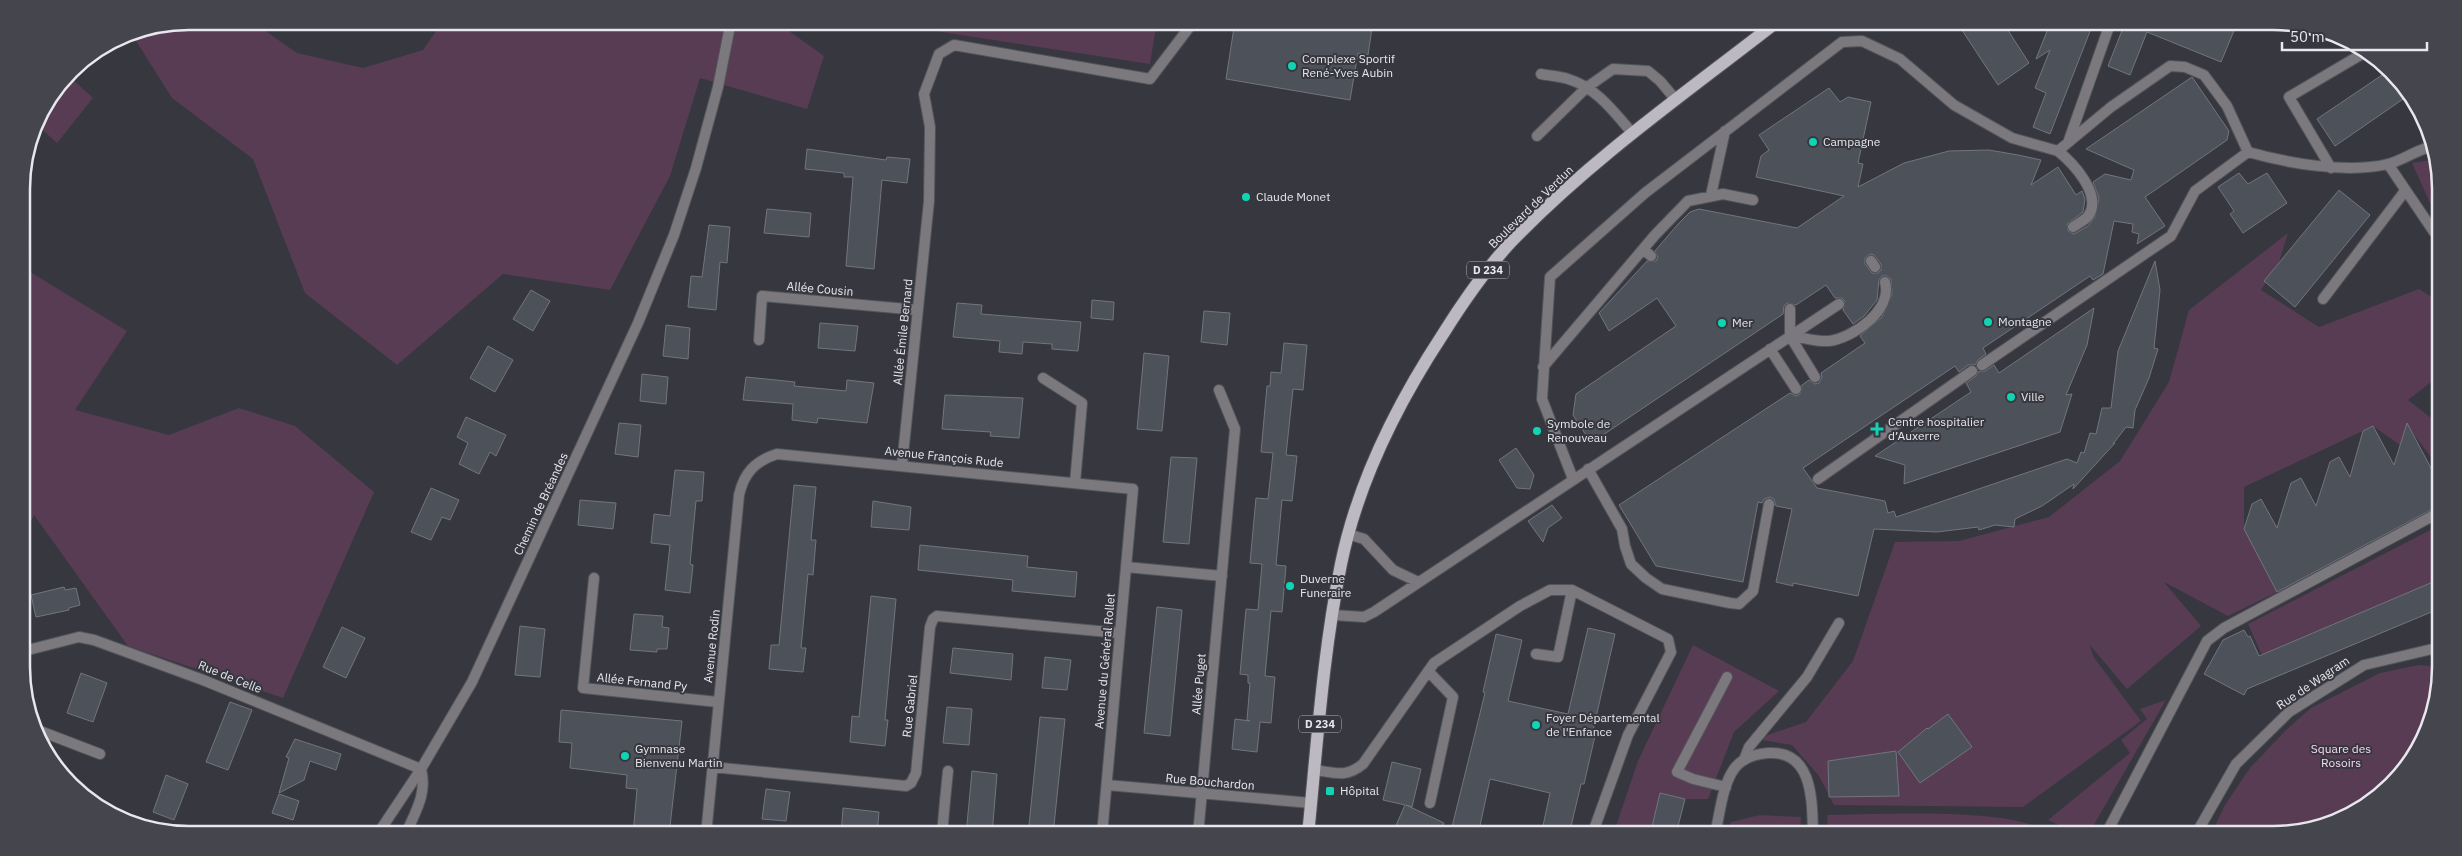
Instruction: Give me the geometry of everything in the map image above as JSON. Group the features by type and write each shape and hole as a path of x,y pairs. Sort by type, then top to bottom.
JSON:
{"main road":[{"name":"Boulevard de Verdun","path":"1333,615 1348,534 1376,457 1399,405 1465,299 1510,243 1602,159 1766,30"},
{"name":"D 234","path":"1309,826 1333,615"}],"street":[{"name":"Chemin de Bréandes","path":"382,826 421,769 472,682 638,323 674,235 696,168 718,87 729,30"},
{"name":"Allée Émile Bernard","path":"902,465 929,201 930,127 924,94 939,54 954,46 1150,79 1187,30"},
{"path":"2068,141 2108,30"},
{"path":"1574,479 1542,399 1550,277 1645,193 1842,42 1862,41 1900,59 1954,105 2012,138 2058,151 2070,161 2085,181 2090,192 2091,208 2088,216 2073,227"},
{"path":"2331,168 2289,98 2359,56"},
{"path":"2058,151 2111,107 2170,66 2185,67 2204,76 2227,106 2248,152 2265,157 2331,168 2388,164 2427,147"},
{"path":"1537,136 1586,88 1612,69 1648,71 1660,81 1676,100"},
{"path":"1541,74 1569,79 1586,88 1606,103 1633,134"},
{"path":"1711,195 1725,131"},
{"path":"1982,366 2171,236 2195,190 2248,152"},
{"path":"2388,164 2432,229"},
{"path":"2323,300 2405,190"},
{"path":"1543,367 1647,252 1688,201 1723,194 1753,200"},
{"path":"1790,336 1828,341 1849,336 1869,320 1880,306 1886,294 1885,282"},
{"name":"Allée Cousin","path":"759,340 762,296 918,310"},
{"path":"1333,615 1364,617 1839,304"},
{"path":"1790,309 1790,336 1815,377"},
{"path":"1770,349 1796,389"},
{"path":"1818,479 1972,371"},
{"path":"1043,378 1082,403 1075,483"},
{"name":"Allée Puget","path":"1199,826 1235,429 1219,390"},
{"name":"Avenue François Rude","path":"756,464 777,454 788,454 1133,489"},
{"name":"Avenue Rodin","path":"707,826 739,495 742,483 756,464"},
{"path":"1588,469 1622,529 1631,564 1662,590 1740,604 1753,591 1769,504"},
{"name":"Avenue du Général Rollet","path":"1103,826 1133,489"},
{"path":"2110,826 2207,641 2224,628 2432,516"},
{"path":"1348,534 1364,539 1393,570 1418,582"},
{"path":"1126,567 1222,576"},
{"name":"Allée Fernand Py","path":"594,578 583,688 718,702"},
{"path":"1315,770 1345,774 1355,770 1363,764 1434,663 1520,606 1550,590 1572,590 1668,639 1671,652 1628,735 1595,826"},
{"path":"1536,654 1558,658 1572,590"},
{"name":"Rue Gabriel","path":"712,767 906,786 911,783 916,773 930,627 933,619 937,616 1119,633"},
{"path":"1744,760 1749,747 1807,677 1839,623"},
{"name":"Rue de Celle","path":"30,649 79,637 94,640 203,680 421,769"},
{"name":"Rue de Wagram","path":"2201,826 2236,764 2289,712 2364,665 2432,649"},
{"path":"1428,671 1453,697 1430,803"},
{"path":"1726,787 1694,779 1677,772 1727,677"},
{"path":"44,733 100,754"},
{"path":"1716,826 1726,787 1734,770 1744,760 1758,754 1772,753 1789,758 1802,768 1808,781 1812,826"},
{"path":"409,826 421,799 424,783 421,769"},
{"path":"943,826 948,771"},
{"name":"Rue Bouchardon","path":"1107,785 1311,803"}],"green space":[{"path":"264,30 297,53 363,68 423,50 437,30 788,30 824,56 807,109 700,78 670,176 610,290 503,274 397,365 305,293 253,159 172,98 135,39 168,31"},
{"path":"929,30 1156,30 1150,64"},
{"path":"74,80 93,98 57,143 42,129 57,101"},
{"path":"2429,160 2432,207 2412,163"},
{"path":"2288,233 2279,262 2261,290 2319,327 2419,289 2432,297 2432,381 2408,400 2432,419 2432,458 2409,428 2400,445 2373,426 2244,487 2244,529 2277,592 2228,616 2164,582 2201,626 2127,689 2090,645 2093,656 2141,721 2023,807 1834,805 1819,776 1792,745 1756,739 1806,722 1853,661 1895,542 1959,541 2049,517 2120,461 2169,382 2189,310"},
{"path":"30,272 127,331 75,410 169,435 239,408 295,426 374,492 283,698 128,646 34,515 30,524"},
{"path":"2432,529 2432,582 2262,655 2248,624"},
{"path":"1693,645 1779,691 1734,732 1708,799 1685,799 1660,793 1652,826 1616,826 1638,761"},
{"name":"Square des Rosoirs","path":"2419,665 2432,666 2431,688 2427,708 2416,737 2399,764 2370,793 2334,814 2314,821 2283,826 2215,826 2225,805 2250,768 2285,731 2311,708 2380,673"},
{"path":"2166,700 2093,826 2061,826 2048,820 2130,753 2121,740 2147,719 2140,709"},
{"path":"1944,814 2008,819 2035,826 1828,826 1827,815"},
{"path":"1760,815 1801,817 1800,826 1730,826 1731,822"}],"building":[{"name":"Complexe Sportif René-Yves Aubin","path":"1234,30 1372,30 1368,55 1358,53 1350,100 1226,79"},
{"path":"1962,30 2008,30 2029,63 1998,85"},
{"path":"2047,30 2090,30 2050,134 2033,127 2046,93 2035,88 2050,50 2036,59"},
{"path":"2122,30 2234,30 2221,62 2147,32 2130,75 2108,66"},
{"path":"2383,75 2404,99 2335,146 2317,119"},
{"path":"2192,77 2229,131 2227,140 2145,197 2165,226 2137,244 2139,234 2132,232 2133,224 2114,221 2103,274 2093,280 2090,276 1983,348 1986,354 1975,365 1968,365 1959,372 1955,366 1803,468 1817,488 1885,501 1888,513 1894,511 1896,517 2067,459 2077,463 2081,452 2084,453 2090,433 2096,434 2102,408 2111,408 2118,351 2155,261 2160,290 2154,348 2158,349 2149,378 2135,410 2133,428 2126,427 2113,444 2115,443 2073,489 2074,484 2042,506 2015,519 2014,527 1995,525 1979,530 1978,527 1937,532 1874,529 1858,596 1793,583 1793,586 1776,582 1792,509 1776,506 1774,499 1770,497 1764,499 1762,503 1758,502 1743,582 1656,566 1619,505 1790,393 1796,396 1800,394 1802,385 1809,380 1815,384 1819,383 1822,377 1821,373 1865,343 1860,336 1882,317 1892,294 1891,279 1887,276 1882,276 1879,280 1877,300 1864,316 1853,324 1843,310 1845,301 1842,298 1835,298 1826,285 1796,305 1787,303 1784,306 1783,314 1591,443 1573,415 1576,394 1676,326 1657,298 1609,331 1599,313 1647,261 1656,261 1658,257 1655,251 1690,212 1699,209 1797,228 1844,196 1756,177 1761,156 1769,150 1759,135 1829,88 1840,102 1848,97 1871,102 1858,163 1863,164 1858,187 1904,163 1949,151 1989,150 2041,160 2031,185 2058,167 2076,195 2082,191 2085,199 2083,212 2067,224 2068,231 2074,234 2088,226 2095,217 2099,198 2093,182 2105,174 2131,180 2134,170 2086,149","holes":["1870,254 1874,255 1881,264 1881,270 1878,273 1872,273 1865,264 1865,258"]},
{"path":"807,149 886,160 887,157 910,159 907,183 882,180 874,269 846,266 853,177 844,177 844,173 805,169"},
{"path":"2239,173 2248,184 2267,173 2287,203 2243,233 2230,214 2234,211 2218,187"},
{"path":"2339,190 2370,215 2295,307 2264,281"},
{"path":"767,209 811,213 809,237 764,233"},
{"path":"709,225 730,227 727,263 720,262 716,310 688,307 691,276 702,277"},
{"path":"531,290 550,301 533,331 513,319"},
{"path":"1092,300 1114,302 1113,320 1091,318"},
{"path":"957,303 982,305 981,314 1081,322 1078,351 1052,349 1052,344 1023,342 1022,354 999,352 1000,341 953,337"},
{"path":"2094,308 2087,345 2066,395 2072,394 2060,432 1904,484 1905,465 1875,456 1971,392 1966,383 1976,376 1979,371 1985,371 1994,365 1999,373"},
{"path":"1204,311 1230,313 1227,345 1201,342"},
{"path":"820,323 858,326 855,351 818,348"},
{"path":"666,325 690,328 688,359 663,356"},
{"path":"1284,343 1307,345 1303,390 1293,389 1286,455 1297,456 1292,501 1282,500 1276,565 1286,566 1282,612 1271,611 1265,676 1275,677 1271,723 1260,722 1257,752 1232,749 1235,719 1250,721 1247,720 1250,683 1248,683 1248,675 1240,674 1246,609 1258,610 1262,564 1250,563 1256,498 1268,499 1273,453 1261,452 1267,386 1270,386 1271,372 1281,373"},
{"path":"488,346 513,360 495,392 470,378"},
{"path":"1144,353 1169,356 1162,431 1137,429"},
{"path":"642,374 668,377 666,404 640,401"},
{"path":"746,377 795,382 794,386 846,391 847,380 874,383 867,423 818,418 817,423 792,420 793,404 743,400"},
{"path":"945,395 1023,398 1019,438 990,436 991,432 942,429"},
{"path":"466,417 506,435 496,456 490,452 479,474 459,464 468,443 457,437"},
{"path":"619,423 641,425 638,457 615,454"},
{"path":"2407,423 2432,470 2432,509 2277,592 2244,529 2252,504 2261,499 2277,528 2291,483 2301,478 2316,506 2330,462 2339,457 2350,477 2363,431 2373,426 2394,465"},
{"path":"1516,448 1534,475 1530,489 1517,488 1499,460"},
{"path":"1171,457 1197,458 1189,544 1163,542"},
{"path":"675,470 704,472 702,501 696,501 690,564 693,565 690,593 665,590 670,545 651,543 654,514 670,516"},
{"path":"794,485 816,487 811,540 816,540 813,575 808,574 801,648 806,648 803,672 769,669 771,645 779,645"},
{"path":"431,488 459,500 450,520 442,517 431,540 411,532"},
{"path":"580,500 616,503 613,529 578,525"},
{"path":"873,501 911,507 909,530 871,527"},
{"path":"1552,505 1562,518 1548,528 1543,542 1528,521"},
{"path":"920,545 1028,556 1027,567 1077,572 1075,597 1012,591 1013,580 918,570"},
{"path":"2432,582 2432,612 2247,689 2244,695 2204,674 2223,640 2244,630 2248,637 2250,636 2259,656"},
{"path":"64,587 65,590 76,588 80,605 69,608 69,610 36,617 31,595"},
{"path":"871,596 896,599 885,720 888,720 885,746 850,742 852,716 859,717"},
{"path":"1157,607 1182,610 1170,736 1144,733"},
{"path":"634,614 663,616 662,627 669,628 667,649 657,649 657,652 630,650"},
{"path":"520,626 545,629 540,677 515,675"},
{"path":"342,627 365,638 346,678 323,667"},
{"name":"Foyer Départemental de l'Enfance","path":"1588,628 1615,634 1592,735 1595,736 1584,784 1581,784 1571,826 1543,826 1550,793 1490,779 1480,826 1452,826 1485,693 1483,692 1496,634 1522,640 1508,701 1568,714"},
{"path":"953,648 1013,654 1011,680 950,673"},
{"path":"1045,657 1071,660 1067,690 1042,688"},
{"path":"81,673 107,683 93,722 67,713"},
{"path":"230,702 252,710 228,770 206,762"},
{"path":"947,707 972,709 969,745 943,743"},
{"name":"Gymnase Bienvenu Martin","path":"561,710 682,721 670,826 634,826 637,789 626,788 627,775 570,768 572,743 559,742"},
{"path":"1948,714 1972,747 1920,783 1898,752 1927,728"},
{"path":"1040,717 1065,719 1054,826 1029,826"},
{"path":"295,739 341,754 336,770 310,761 304,780 279,793 289,758 286,757"},
{"path":"1896,751 1899,796 1829,797 1828,761"},
{"path":"1392,762 1421,769 1412,807 1406,805 1444,823 1443,826 1396,826 1405,805 1383,800"},
{"path":"972,771 997,774 993,826 967,826"},
{"path":"166,775 188,784 174,820 153,812"},
{"path":"766,789 790,792 786,821 762,819"},
{"path":"1660,793 1685,799 1678,826 1652,826"},
{"path":"279,794 299,801 293,820 272,813"},
{"path":"843,808 879,812 878,826 842,826"}],"place":[{"name":"Complexe Sportif René-Yves Aubin","path":"1292,66"},
{"name":"Campagne","path":"1813,142"},
{"name":"Claude Monet","path":"1246,197"},
{"name":"Montagne","path":"1988,322"},
{"name":"Mer","path":"1722,323"},
{"name":"Ville","path":"2011,397"},
{"name":"Centre hospitalier d’Auxerre","path":"1877,429"},
{"name":"Symbole de Renouveau","path":"1537,431"},
{"name":"Duverne Funeraire","path":"1290,586"},
{"name":"Foyer Départemental de l'Enfance","path":"1536,725"},
{"name":"Gymnase Bienvenu Martin","path":"625,756"},
{"name":"Hôpital","path":"1330,791"}]}
